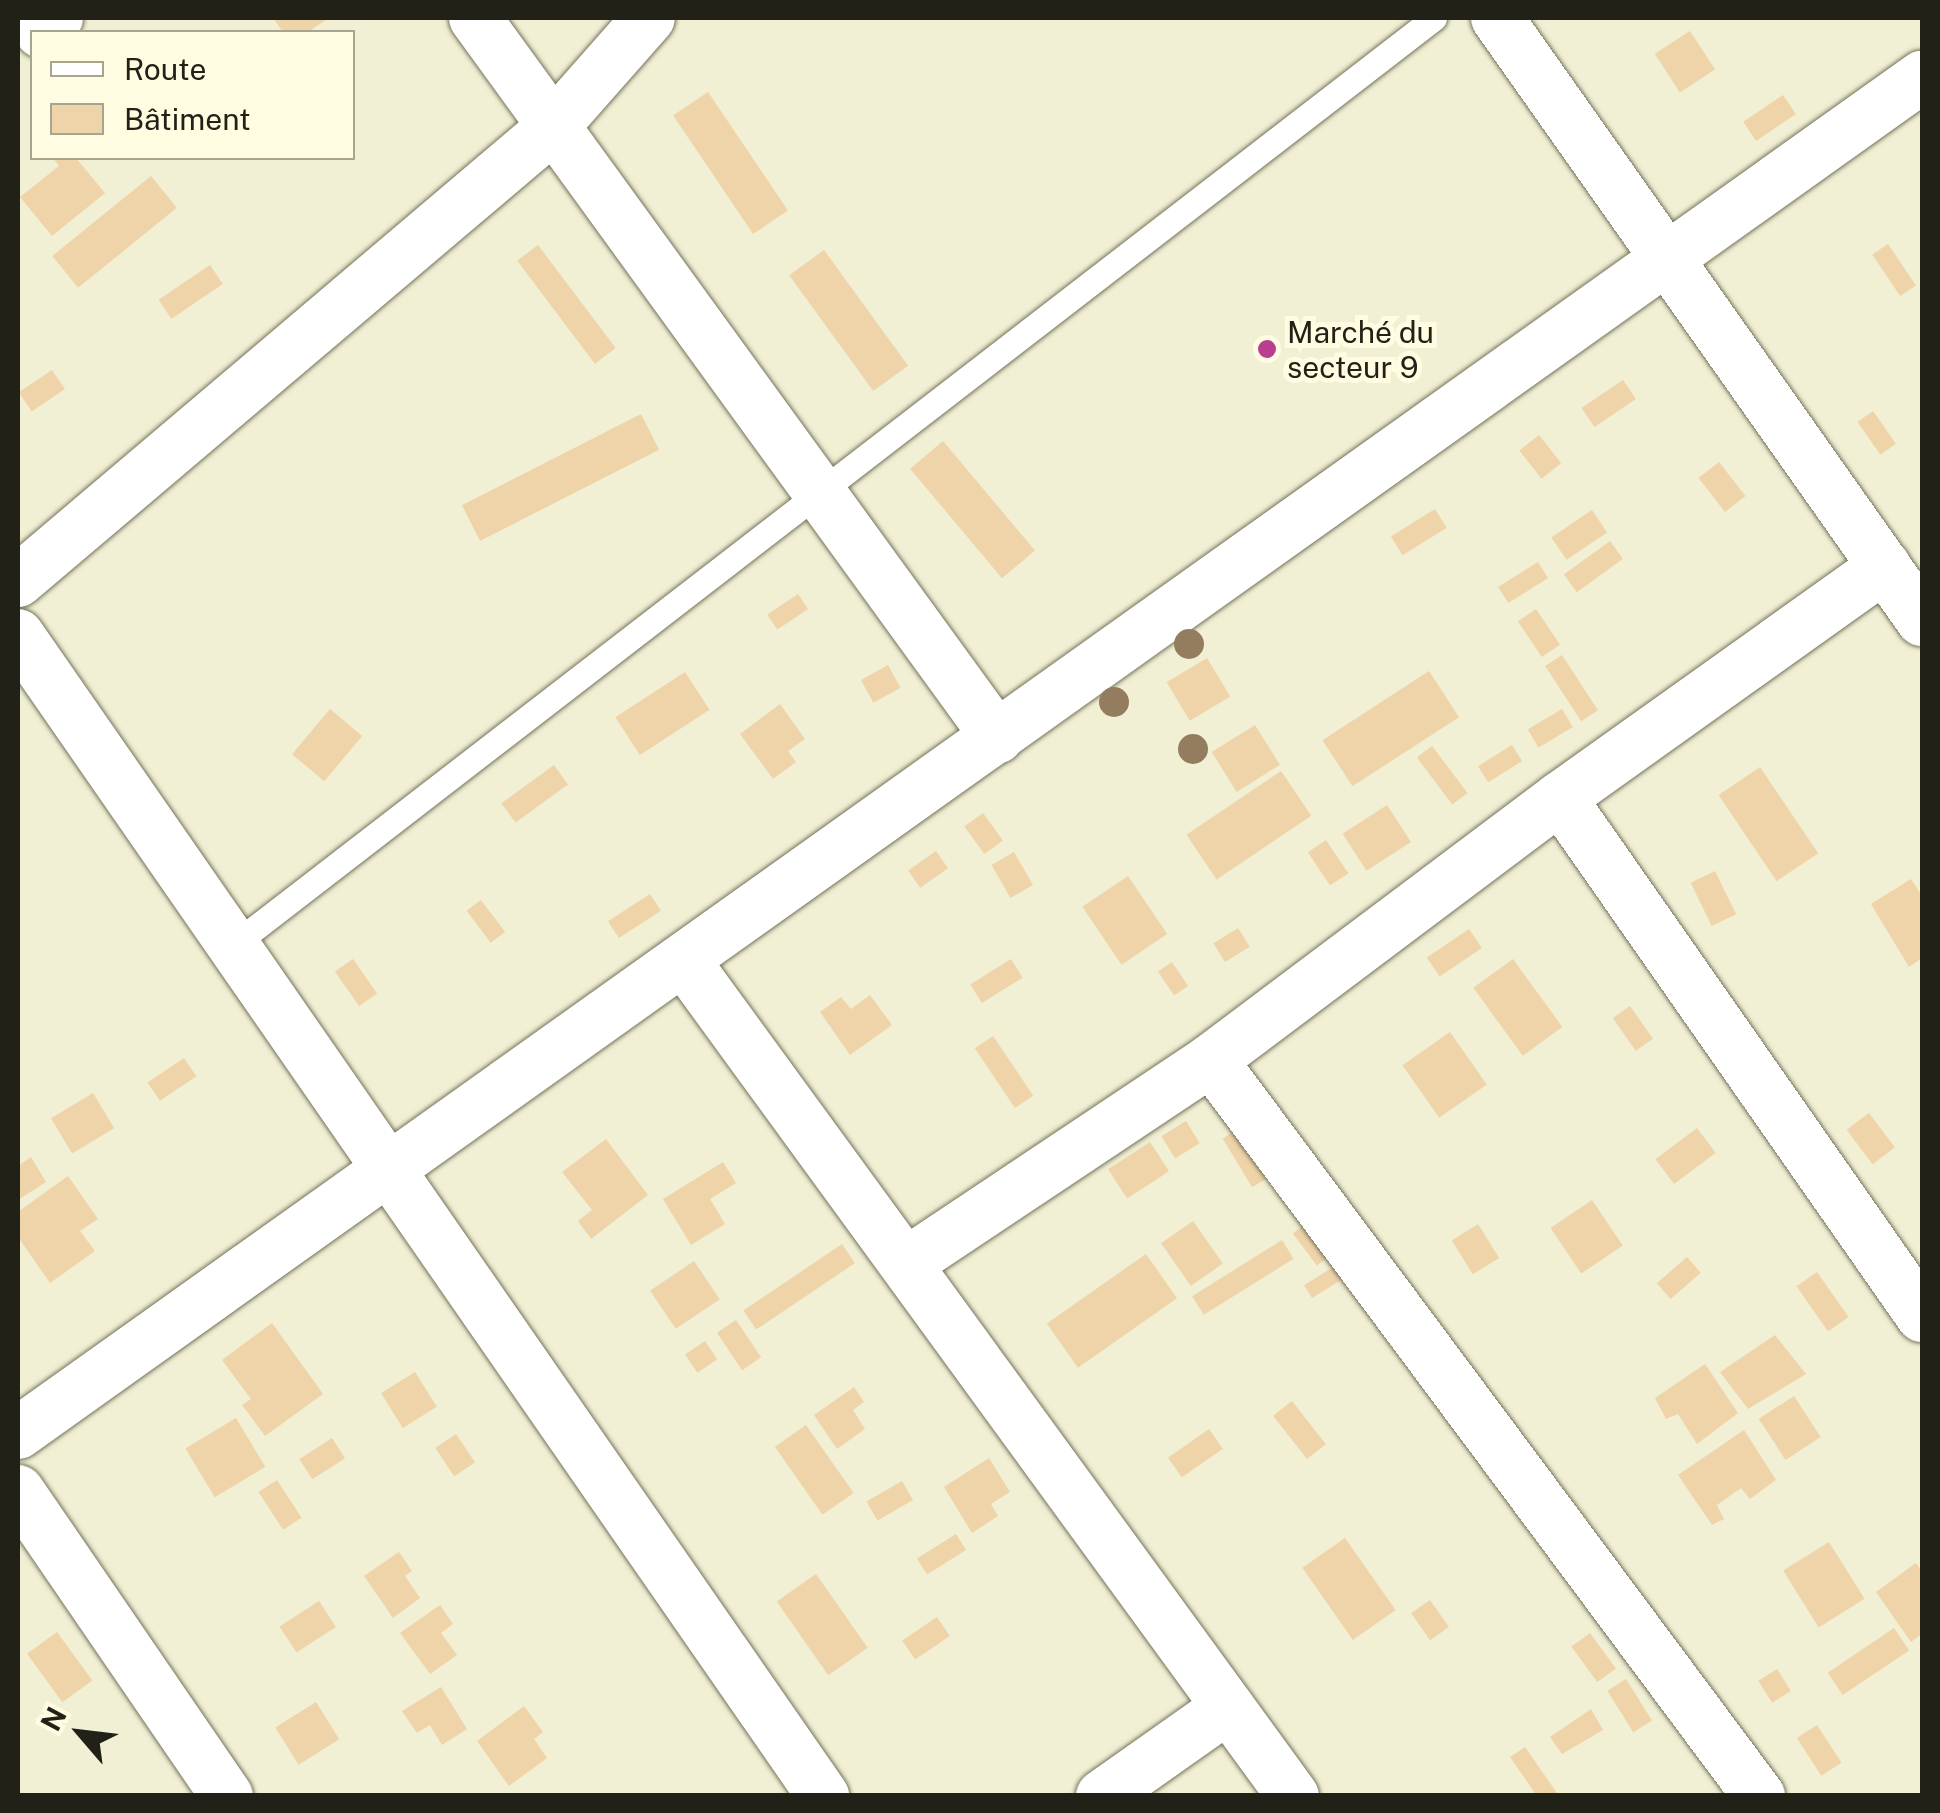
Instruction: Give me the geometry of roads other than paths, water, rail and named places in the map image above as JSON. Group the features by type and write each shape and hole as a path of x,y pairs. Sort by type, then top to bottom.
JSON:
{"street":[{"path":"474,18 551,129 997,736"},
{"path":"18,580 551,129 650,18"},
{"path":"1497,18 1922,620"},
{"path":"18,1433 391,1173 1665,256 1922,77"},
{"path":"907,1263 1211,1060 1560,798 1885,566"},
{"path":"18,635 823,1796"},
{"path":"1560,798 1922,1316"},
{"path":"685,962 1293,1796"},
{"path":"1211,1060 1760,1796"},
{"path":"18,1492 227,1796"},
{"path":"1102,1796 1228,1707"}],"lane":[{"path":"232,945 1434,18"}],"place":[{"name":"Marché du secteur 9","path":"1267,349"}]}
